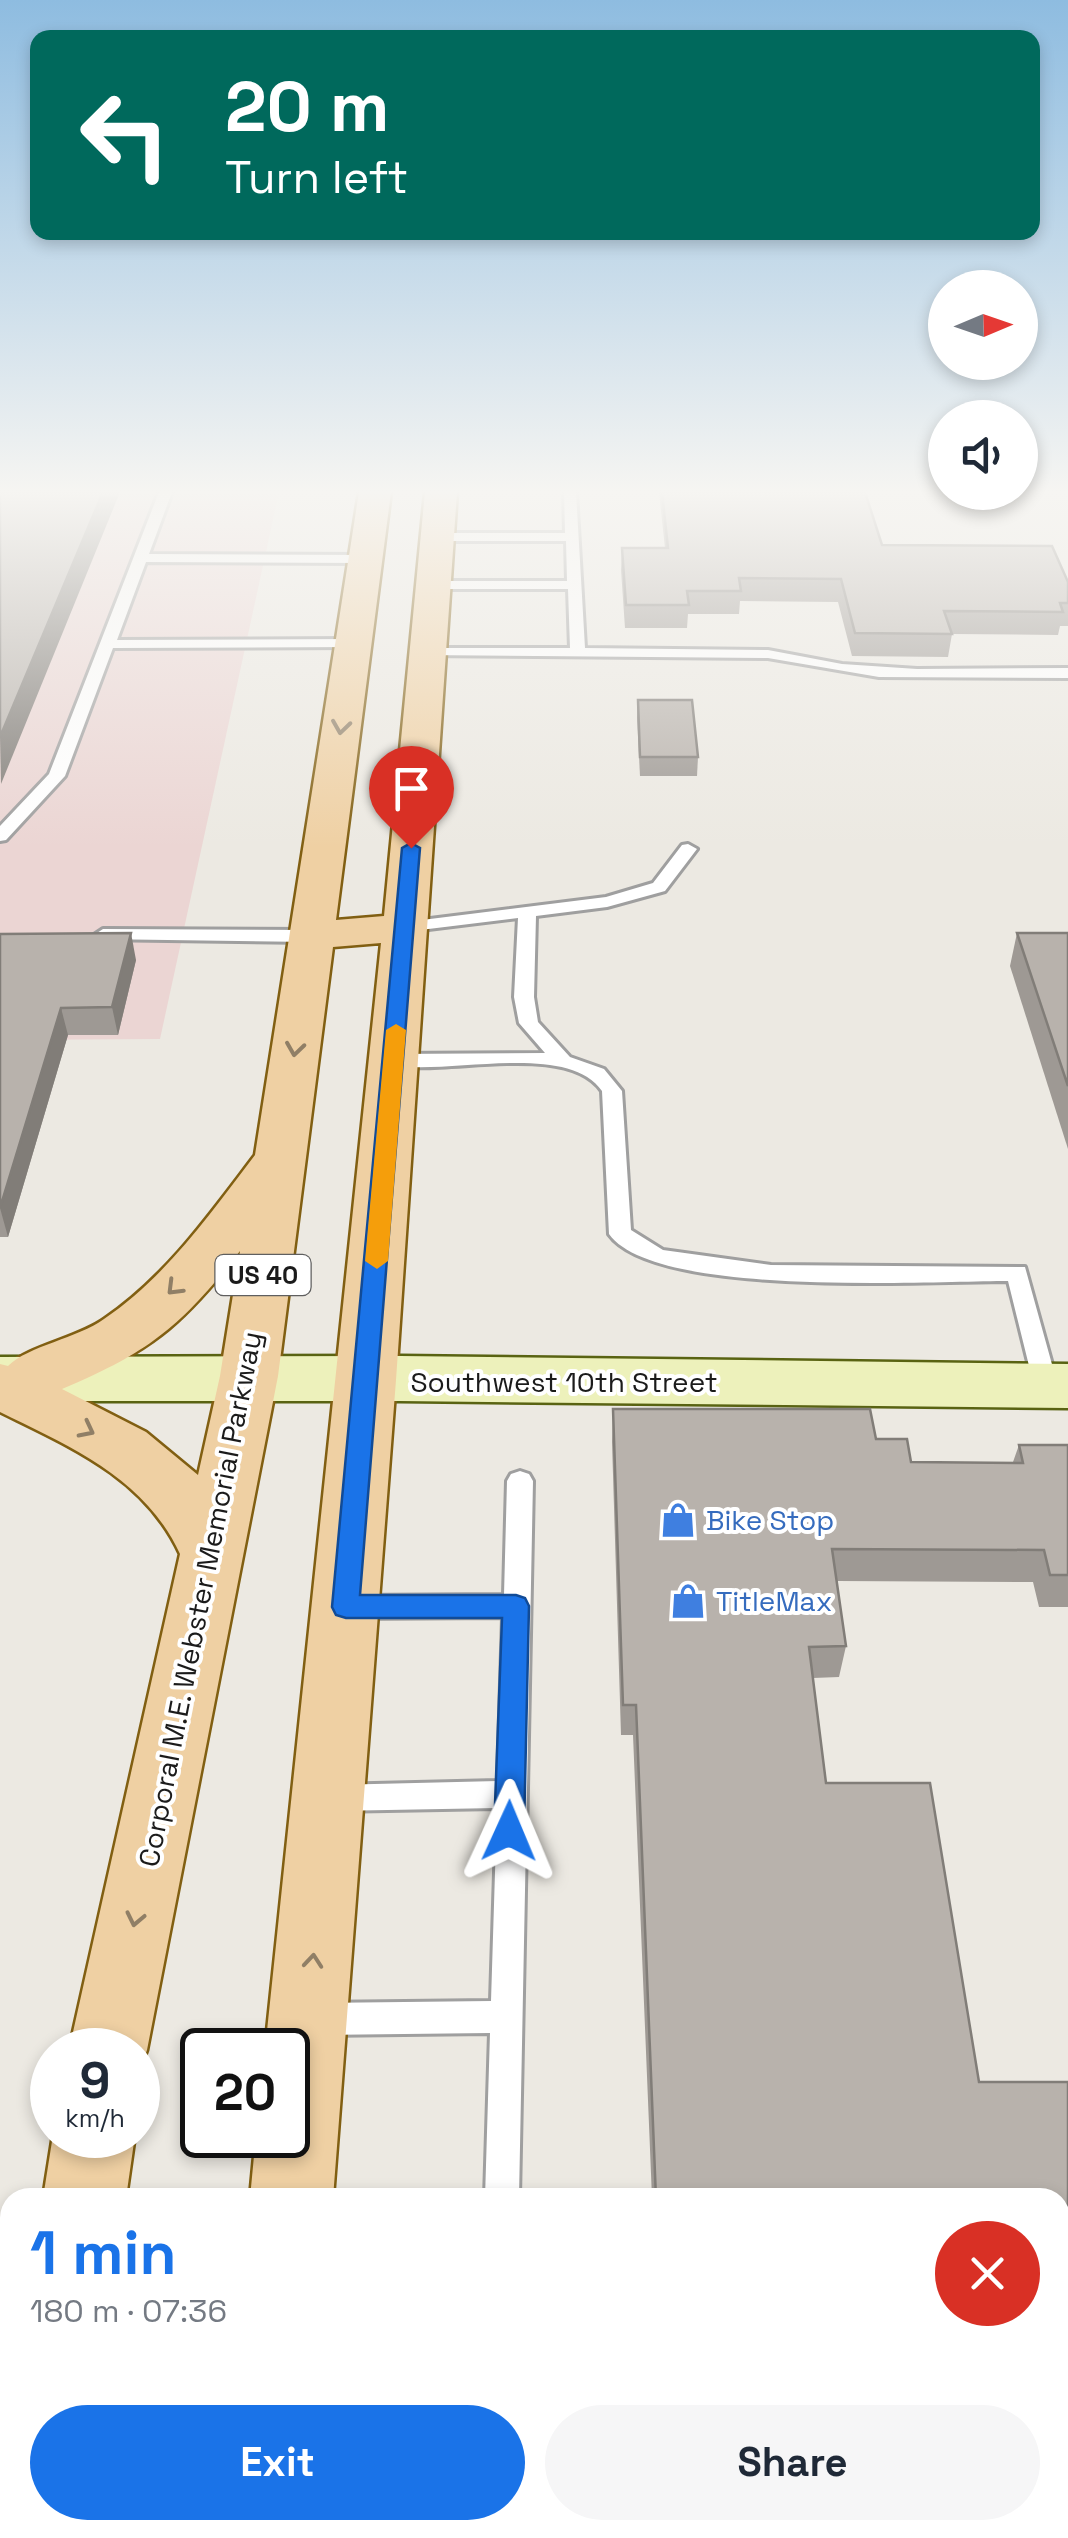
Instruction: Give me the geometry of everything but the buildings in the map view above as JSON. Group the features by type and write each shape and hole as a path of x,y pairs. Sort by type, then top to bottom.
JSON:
{"main road":[{"name":"Corporal M.E. Webster Memorial Parkway","path":"113,2028 249,1376 358,610"},
{"path":"292,2188 367,1380 431,610"},
{"path":"312,936 404,927"},
{"path":"10,1381 127,1333 179,1284 226,1231 280,1159"},
{"path":"10,1381 134,1453 181,1494 200,1520 212,1553"},
{"path":"86,2188 90,2158"}],"street":[{"name":"Southwest 10th Street","path":"10,1381 249,1376 1057,1386"}],"lane":[{"path":"0,836 57,776 121,610"},
{"path":"576,610 578,652"},
{"path":"108,644 353,643"},
{"path":"428,652 768,654 856,673 1068,672"},
{"path":"0,812 22,813"},
{"path":"404,927 607,902 660,886 688,849"},
{"path":"527,912 524,997 529,1023 566,1064"},
{"path":"78,935 312,936"},
{"path":"393,1060 546,1060 587,1068 603,1077 612,1091 620,1234 658,1256 771,1273 1017,1273 1057,1386"},
{"path":"502,2188 520,1481"},
{"path":"346,1607 516,1606"},
{"path":"328,1798 510,1794"},
{"path":"308,2019 505,2017"}],"shaded area":[{"path":"0,610 253,610 160,1039 0,1040"}],"slow traffic":[{"path":"377,1261 396,1030"}],"place":[{"name":"Bike Stop","path":"678,1520"},
{"name":"TitleMax","path":"688,1601"}],"route":[{"path":"411,848 346,1607 516,1606 509,1831"}]}
